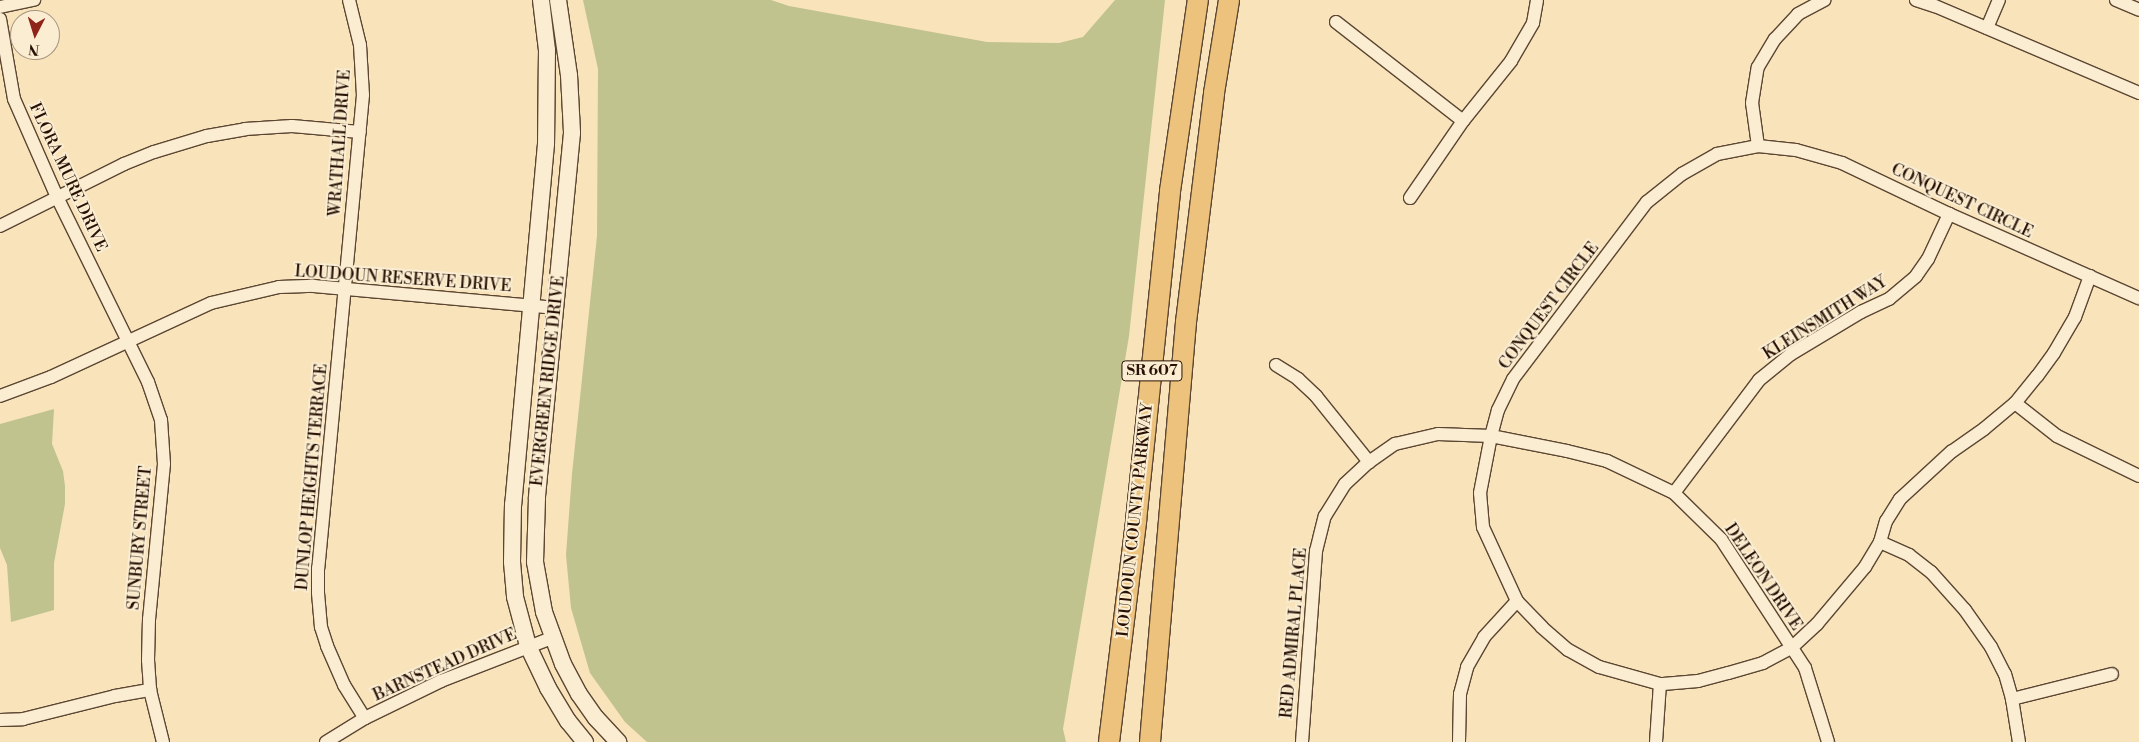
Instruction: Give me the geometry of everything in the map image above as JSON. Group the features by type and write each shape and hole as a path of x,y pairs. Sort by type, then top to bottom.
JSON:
{"main road":[{"name":"LOUDOUN COUNTY PARKWAY","path":"1110,742 1136,521 1170,191 1198,0"},
{"name":"LOUDOUN COUNTY PARKWAY","path":"1150,742 1186,322 1214,93 1229,0"}],"street":[{"path":"0,7 34,0"},
{"name":"WRATHALL DRIVE","path":"344,289 360,132 362,72 355,19 350,0"},
{"name":"EVERGREEN RIDGE DRIVE","path":"541,0 548,87 546,144 511,538 515,597 528,646 549,691 585,742"},
{"name":"EVERGREEN RIDGE DRIVE","path":"558,0 570,75 572,133 535,540 538,585 552,638 579,694 596,718 618,742"},
{"path":"1410,198 1463,121 1511,61 1533,23 1537,0"},
{"path":"1758,146 1752,103 1758,67 1775,39 1798,14 1824,0"},
{"path":"1916,0 2139,93"},
{"path":"1987,28 1999,0"},
{"path":"2116,0 2139,10"},
{"name":"FLORA MURE DRIVE","path":"0,19 14,99 57,197 128,342"},
{"path":"1336,22 1463,121"},
{"path":"0,226 154,152 207,136 245,130 292,126 360,132"},
{"name":"CONQUEST CIRCLE","path":"2090,276 2075,317 2054,353 2015,404 1984,429 1952,451 1900,499 1886,521 1880,542 1865,567 1817,624 1791,648 1763,663 1728,673 1698,681 1660,684 1599,667 1568,650 1517,601 1483,527 1480,493 1498,410 1513,379 1647,202 1682,174 1718,154 1758,146 1796,150 1842,164 1948,214 2090,276 2139,298"},
{"name":"KLEINSMITH WAY","path":"1674,493 1759,380 1791,354 1861,312 1889,299 1916,276 1928,259 1948,214"},
{"name":"LOUDOUN RESERVE DRIVE","path":"0,396 51,377 211,303 279,287 344,289 556,308"},
{"name":"DUNLOP HEIGHTS TERRACE","path":"344,289 318,568 318,593 321,627 327,646 344,685 365,718"},
{"name":"SUNBURY STREET","path":"128,342 148,382 160,420 164,464 149,620 150,690 163,742"},
{"path":"1276,364 1298,379 1316,396 1369,462"},
{"path":"2015,404 2058,436 2139,476"},
{"name":"RED ADMIRAL PLACE","path":"1302,742 1316,551 1325,516 1345,484 1369,462 1395,444 1438,434 1491,436"},
{"name":"DELEON DRIVE","path":"1491,436 1606,461 1674,493 1720,539 1805,668 1828,742"},
{"path":"1880,542 1909,555 1931,572 1965,610 1992,647 2004,674 2012,699 2019,742"},
{"path":"1459,742 1460,694 1467,667 1484,637 1517,601"},
{"name":"BARNSTEAD DRIVE","path":"326,742 365,718 441,681 552,638"},
{"path":"2012,699 2112,674"},
{"path":"1656,742 1660,684"},
{"path":"0,720 23,719 115,696 150,690"}],"green space":[{"path":"583,0 771,0 789,6 987,42 1059,43 1083,37 1115,0 1165,0 1129,336 1063,729 1066,742 647,742 625,722 590,673 571,608 566,555 572,474 597,236 598,69"},
{"path":"54,409 52,444 63,471 65,504 54,563 54,610 11,622 7,565 0,548 0,424"}]}
